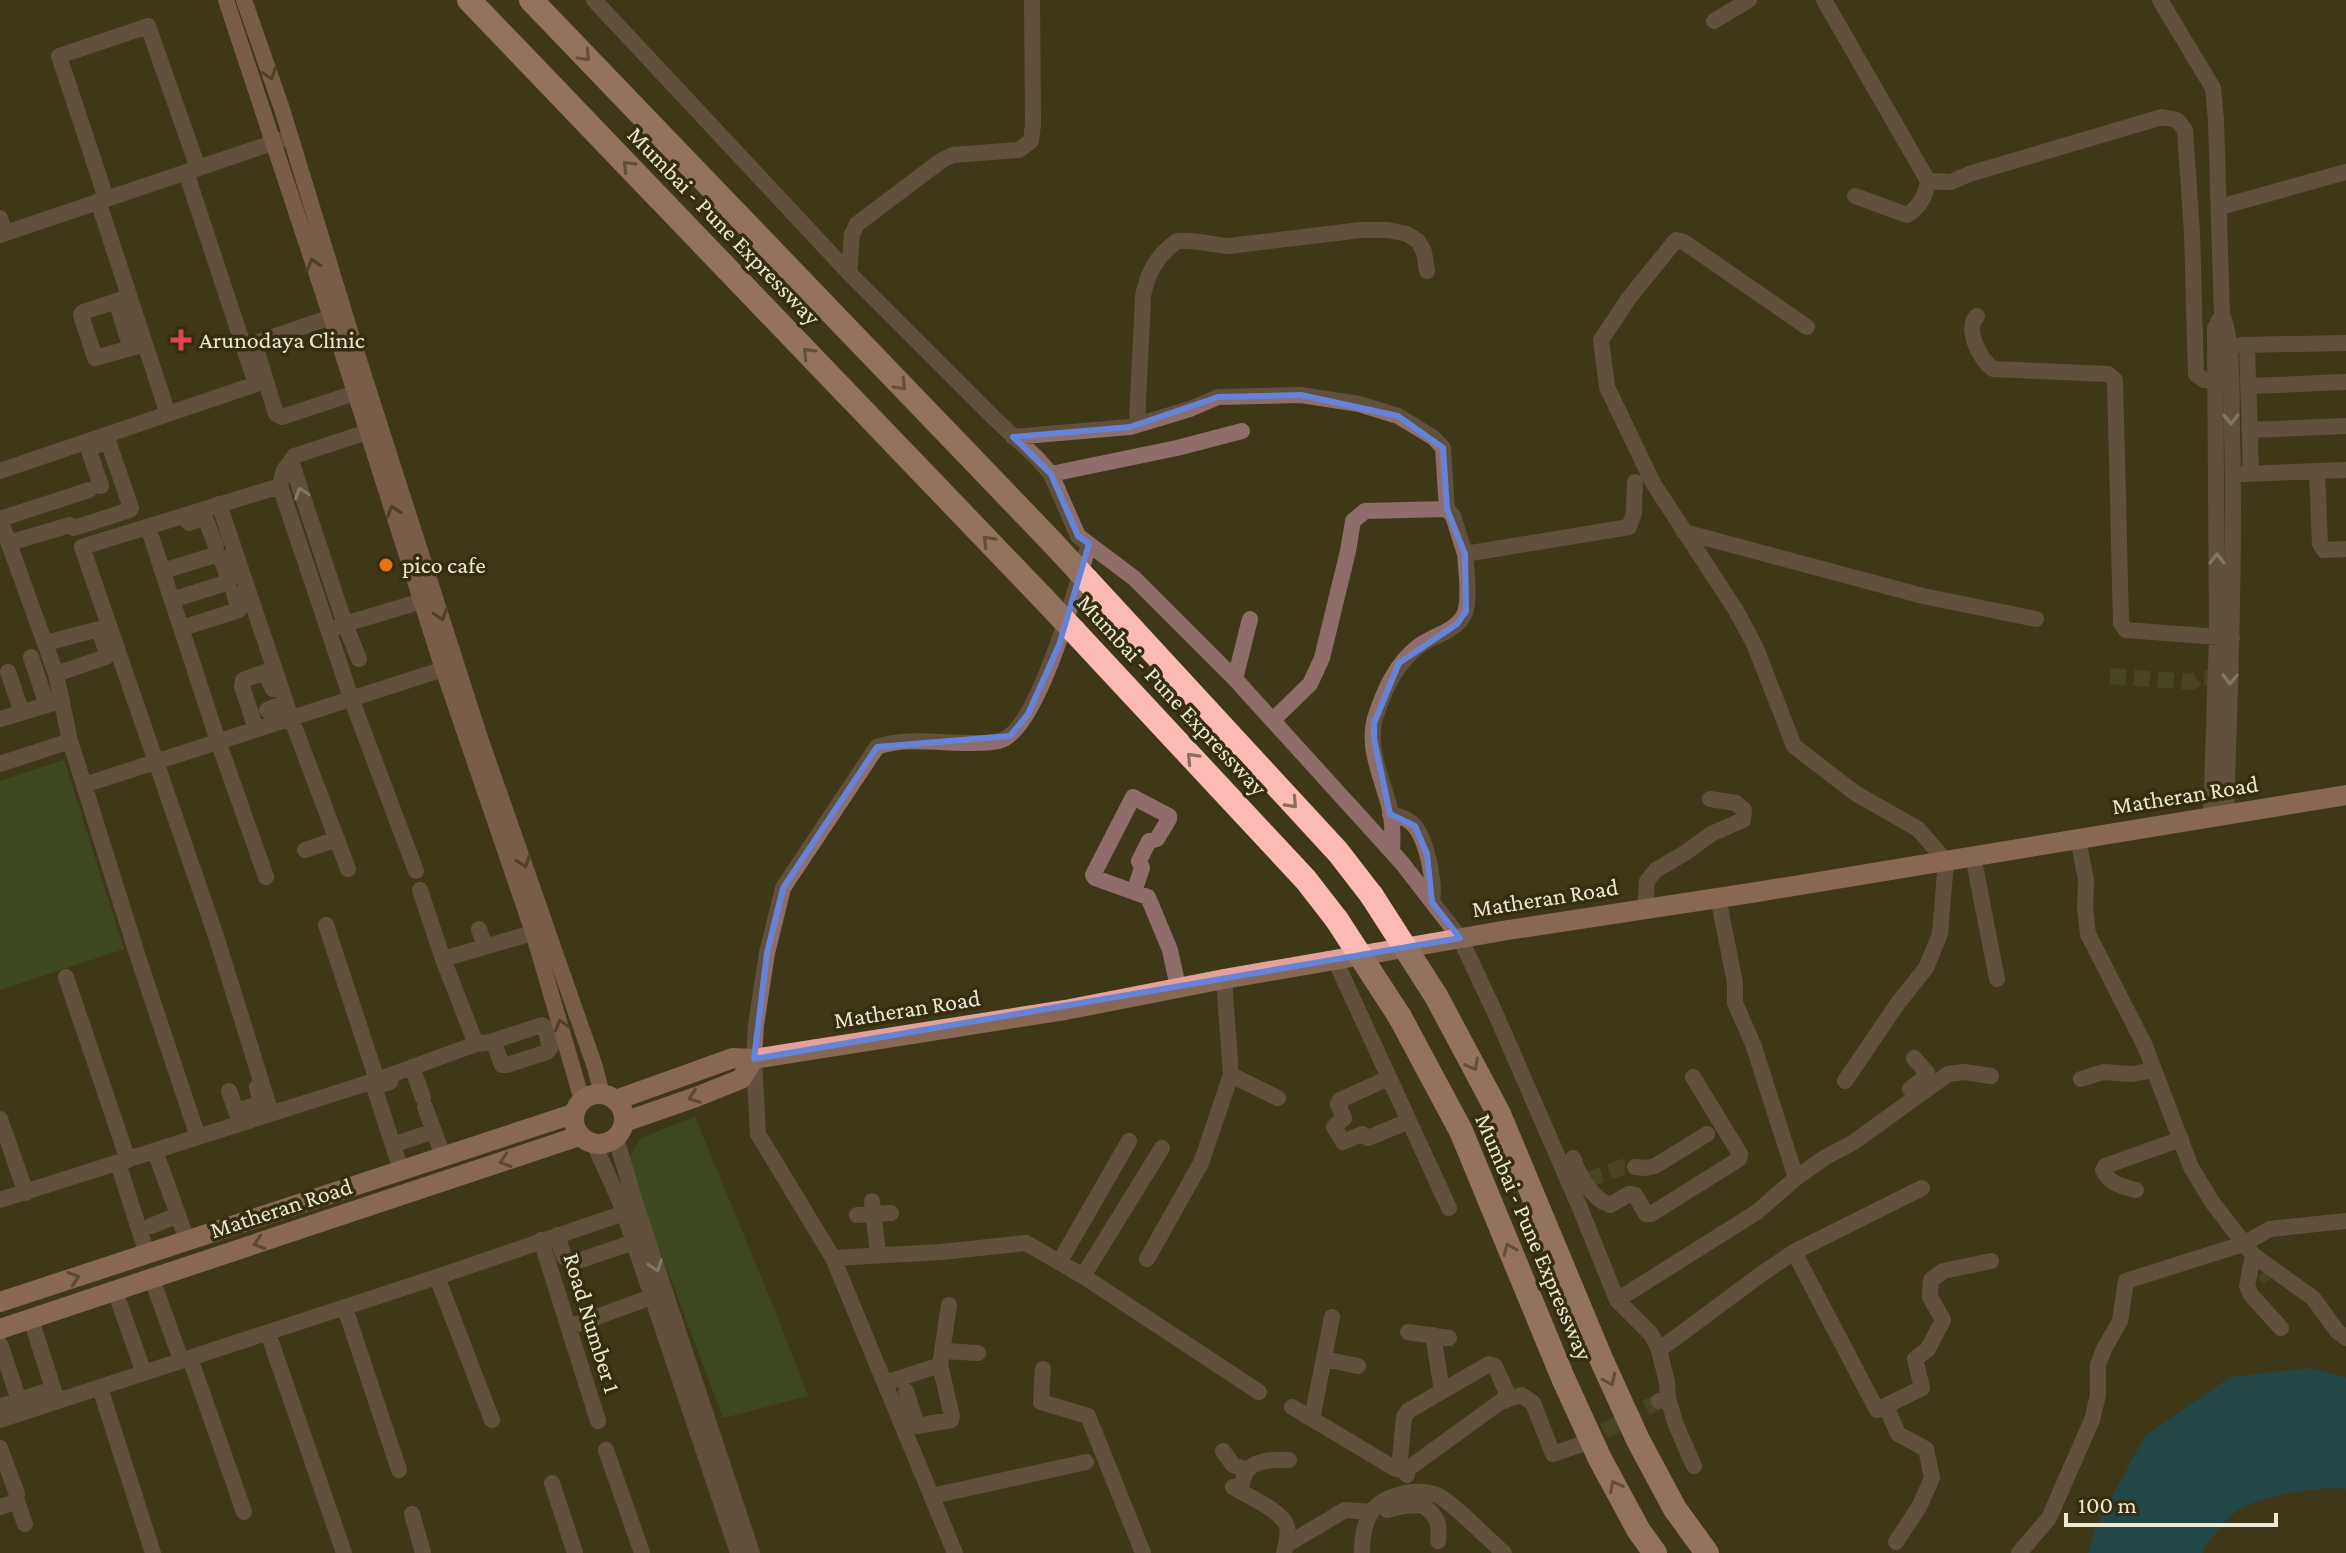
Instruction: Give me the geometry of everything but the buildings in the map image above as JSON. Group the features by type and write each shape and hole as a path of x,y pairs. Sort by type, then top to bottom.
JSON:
{"highway":[{"name":"Mumbai - Pune Expressway","path":"469,0 1042,597 1306,880 1337,920 1400,1017 1461,1131 1563,1378 1600,1459 1639,1531 1655,1553"},
{"name":"Mumbai - Pune Expressway","path":"531,0 1053,543 1338,852 1372,896 1436,996 1499,1114 1638,1440 1675,1509 1707,1553"}],"main road":[{"path":"226,0 422,601 450,667"},
{"path":"244,0 291,137 450,667 540,930 576,1071 593,1102 623,1110 620,1130"},
{"name":"Matheran Road","path":"0,1302 443,1156 593,1102 733,1058 754,1059 1065,1010 1460,938 2346,795"},
{"path":"593,1102 574,1126 587,1140 606,1144 620,1130 741,1079 754,1059"},
{"name":"Matheran Road","path":"0,1329 587,1140"}],"street":[{"path":"594,0 849,273 1051,474 1078,536 1134,578 1235,679 1392,851 1460,938 1581,1183 1605,1204 1610,1205 1629,1194 1635,1195 1646,1214 1651,1214 1739,1159 1740,1154 1693,1077"},
{"path":"849,273 852,234 857,224 942,160 953,155 1019,150 1031,141 1032,0"},
{"path":"1714,21 1749,0"},
{"path":"1824,0 1928,181 1926,196 1907,215 1855,196"},
{"path":"2160,0 2213,88 2222,315 2215,328 2224,350 2224,637 2218,815"},
{"path":"0,471 107,438 256,384 148,26 59,56 102,199 123,299 138,346 168,414"},
{"path":"1928,181 1951,182 2162,117 2177,120 2185,130 2196,374 2200,379 2223,380"},
{"path":"2,229 291,137"},
{"path":"2220,207 2346,172"},
{"path":"1137,424 1143,296 1147,275 1177,241 1197,240 1229,246 1361,230 1388,230 1407,234 1418,241 1424,252 1427,271"},
{"path":"1807,327 1684,242 1676,240 1629,298 1601,340 1607,387 1653,483 1737,612 1755,646 1794,746 1855,793 1918,829 1946,861 1940,934 1926,968 1845,1081"},
{"path":"123,299 83,312 81,315 90,344 98,359 138,346"},
{"path":"1977,316 1970,324 1972,333 1986,365 1993,369 2108,374 2115,380 2121,623 2126,630 2224,637"},
{"path":"331,317 258,342 256,348 276,414 282,417 355,393"},
{"path":"2195,354 2247,345 2346,343"},
{"path":"2247,345 2251,474"},
{"path":"2218,815 2212,684 2224,637 2234,573 2233,475 2223,380"},
{"path":"2249,386 2346,382"},
{"path":"1013,437 1137,424 1190,409 1218,397 1301,395 1359,404 1398,416 1434,438 1443,448 1447,509 1453,516 1465,554 1467,600 1463,617 1457,624 1420,645 1399,663 1374,723 1376,771 1389,805 1392,851"},
{"path":"2250,430 2346,426"},
{"path":"1051,474 1242,431"},
{"path":"367,432 294,456 284,470 280,486 351,698 416,871"},
{"path":"54,703 59,673 4,518 95,488 89,451 107,438"},
{"path":"62,500 70,525 74,528 130,510 107,438"},
{"path":"291,461 359,659"},
{"path":"2233,475 2346,470"},
{"path":"2317,471 2320,544 2324,550 2346,549"},
{"path":"1465,554 1629,527 1634,513 1635,482"},
{"path":"266,877 218,741 166,570 160,532 219,504 280,486"},
{"path":"184,628 239,610 227,526 219,504"},
{"path":"1273,720 1310,684 1322,658 1353,521 1365,511 1447,509"},
{"path":"227,526 213,539 203,518 180,521 148,527 82,547 107,637 157,761 216,936 244,1040 271,1113"},
{"path":"14,542 70,525"},
{"path":"148,527 178,598 184,628"},
{"path":"1684,532 1923,596 2036,619"},
{"path":"955,1553 833,1258 758,1134 754,1059 756,1025 770,940 783,888 877,747 889,742 956,744 1002,741 1017,730 1028,714 1059,645 1089,544"},
{"path":"166,570 219,555 235,584 279,714 348,869"},
{"path":"178,598 235,584"},
{"path":"328,630 422,601"},
{"path":"1235,679 1250,619"},
{"path":"22,713 11,667 49,645 96,628 107,637 106,657 59,673"},
{"path":"31,657 70,741 198,1137"},
{"path":"84,785 256,729 279,714 351,698 450,667"},
{"path":"256,729 242,683 267,673 278,701 279,714"},
{"path":"0,719 54,703"},
{"path":"0,764 70,741"},
{"path":"1134,892 1142,868 1139,861 1149,841 1157,839 1169,816 1133,797 1093,875 1095,878 1134,892 1148,897 1170,950 1178,987"},
{"path":"1645,909 1647,881 1656,870 1711,834 1743,820 1744,810 1736,803 1710,799"},
{"path":"1390,814 1415,826 1427,854 1434,886 1432,902"},
{"path":"305,850 337,839"},
{"path":"2078,839 2086,880 2088,934 2145,1046 2198,1179 2253,1258 2313,1298 2337,1331 2346,1338"},
{"path":"1973,856 1997,979"},
{"path":"401,1170 375,1087 484,1042 443,959 420,890"},
{"path":"1718,897 1735,983 1735,1003 1753,1044 1796,1178"},
{"path":"326,925 377,1080"},
{"path":"479,929 485,947"},
{"path":"443,959 540,930"},
{"path":"1335,960 1449,1208"},
{"path":"66,977 147,1254"},
{"path":"1147,1259 1201,1163 1222,1086 1224,979"},
{"path":"1914,1058 1927,1073 1917,1090"},
{"path":"238,1117 271,1113 413,1070"},
{"path":"413,1070 443,1156"},
{"path":"2081,1079 2103,1072 2132,1074 2154,1070"},
{"path":"1617,1300 1757,1212 1796,1178 1854,1142 1917,1090 1948,1074 1964,1072 1991,1076"},
{"path":"1389,1078 1340,1100 1338,1104 1344,1118 1334,1127 1343,1142 1362,1134 1368,1138 1409,1121"},
{"path":"0,1200 157,1156 261,1103 255,1083"},
{"path":"1222,1086 1278,1098"},
{"path":"229,1091 238,1117"},
{"path":"1875,1118 1893,1108"},
{"path":"0,1119 26,1193"},
{"path":"620,1130 659,1294 706,1436 738,1553"},
{"path":"393,1145 434,1131"},
{"path":"1635,1167 1655,1166 1707,1134"},
{"path":"2136,1190 2113,1183 2103,1170 2105,1166 2181,1139"},
{"path":"587,1140 624,1213 659,1294"},
{"path":"1060,1261 1129,1141"},
{"path":"1083,1276 1162,1148"},
{"path":"157,1156 187,1240"},
{"path":"1573,1158 1617,1300 1651,1334 1659,1350 1667,1382 1664,1400 1694,1466"},
{"path":"1659,1350 1794,1252 1922,1188"},
{"path":"878,1254 868,1210 891,1213"},
{"path":"0,1420 15,1407 55,1395 100,1388 624,1213"},
{"path":"151,1226 178,1215"},
{"path":"2281,1328 2251,1295 2247,1286 2253,1258 2270,1229 2338,1223"},
{"path":"549,1237 568,1260 634,1242"},
{"name":"Road Number 1","path":"549,1237 569,1327 598,1421"},
{"path":"833,1258 1026,1243 1060,1261 1259,1392"},
{"path":"1794,1252 1877,1410 1922,1388 1915,1359 1928,1349 1943,1320 1930,1297 1931,1280 1943,1271 1991,1261"},
{"path":"2019,1553 2049,1518 2092,1420 2098,1395 2098,1365 2120,1321 2126,1281 2253,1258"},
{"path":"437,1277 492,1420"},
{"path":"152,1279 244,1512"},
{"path":"115,1291 144,1373"},
{"path":"569,1327 659,1294"},
{"path":"906,1391 917,1426 951,1420 942,1358 949,1305"},
{"path":"345,1308 399,1470"},
{"path":"1312,1419 1332,1317"},
{"path":"31,1319 55,1395"},
{"path":"1408,1332 1441,1337 1442,1391"},
{"path":"268,1333 344,1553"},
{"path":"0,1344 15,1407"},
{"path":"885,1383 942,1358 978,1353"},
{"path":"1324,1359 1358,1366"},
{"path":"0,1360 15,1407"},
{"path":"1402,1470 1404,1417 1408,1411 1489,1364 1495,1366 1506,1391 1504,1401"},
{"path":"1043,1369 1041,1402 1088,1416 1143,1553"},
{"path":"100,1388 153,1553"},
{"path":"1402,1470 1504,1401 1521,1395 1533,1403 1553,1454 1579,1445"},
{"path":"1886,1406 1898,1434 1926,1449 1932,1478 1919,1507 1896,1542"},
{"path":"1292,1407 1402,1470 1439,1522 1438,1541"},
{"path":"706,1436 752,1553"},
{"path":"606,1450 642,1553"},
{"path":"1223,1451 1233,1465 1247,1470"},
{"path":"1,1454 25,1524"},
{"path":"1285,1549 1286,1523 1276,1513 1237,1489 1253,1465 1278,1459 1289,1460"},
{"path":"932,1496 1086,1462"},
{"path":"552,1483 575,1553"},
{"path":"1371,1553 1370,1535 1385,1500 1439,1496 1504,1553"},
{"path":"0,1507 16,1499"},
{"path":"1285,1549 1345,1510 1376,1517"},
{"path":"412,1514 423,1553"},
{"path":"1362,1553 1364,1528 1376,1517"}],"highlighted area":[{"path":"1301,395 1398,416 1443,448 1447,509 1465,554 1466,611 1457,624 1399,663 1374,723 1374,739 1390,814 1415,826 1427,854 1432,902 1460,938 754,1059 767,953 783,888 877,747 1010,736 1028,714 1059,645 1089,544 1078,536 1051,474 1013,437 1130,427 1218,397"}],"green space":[{"path":"64,760 124,949 0,990 0,781"},
{"path":"695,1117 808,1396 723,1418 647,1215 629,1157 641,1138"}],"water":[{"path":"2309,1368 2346,1377 2346,1489 2292,1493 2249,1504 2230,1517 2202,1553 2088,1553 2095,1528 2145,1436 2230,1377"}],"tunnel":[{"path":"2110,676 2191,682 2199,677 2209,678"},
{"path":"1587,1180 1623,1167 1635,1167"},
{"path":"2264,1272 2270,1279"},
{"path":"1583,1443 1659,1401"}],"place":[{"name":"Arunodaya Clinic","path":"181,340"},
{"name":"pico cafe","path":"386,565"}]}
